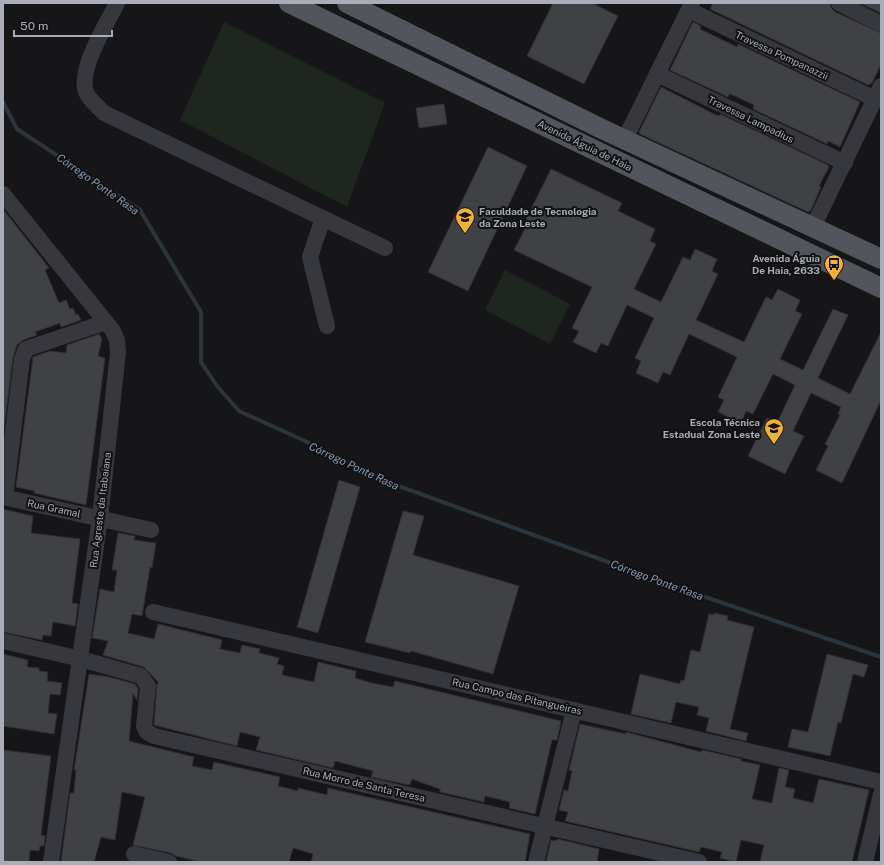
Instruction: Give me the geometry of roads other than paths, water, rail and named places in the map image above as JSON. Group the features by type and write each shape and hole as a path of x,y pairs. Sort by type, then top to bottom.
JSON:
{"main road":[{"name":"Avenida Águia de Haia","path":"289,3 881,288"},
{"path":"347,3 625,139 881,259"}],"street":[{"path":"117,3 88,63 85,78 86,91 92,102 104,113 385,248"},
{"path":"839,3 881,24"},
{"path":"625,139 690,7"},
{"name":"Travessa Pompanazzii","path":"690,7 878,92"},
{"name":"Travessa Lampadius","path":"657,74 845,164"},
{"path":"813,227 845,164 878,92"},
{"name":"Rua Agreste da Itabaiana","path":"3,194 106,322 115,336 118,352 100,518 51,862"},
{"path":"323,218 310,257 327,326"},
{"path":"4,497 22,359 26,349 106,322"},
{"name":"Rua Gramal","path":"4,497 151,530"},
{"name":"Rua Campo das Pitangueiras","path":"153,612 881,782"},
{"path":"3,642 81,659"},
{"name":"Rua Morro de Santa Teresa","path":"81,659 141,676 145,680 148,686 144,726 147,732 154,736 699,862"},
{"path":"536,862 574,710"},
{"path":"865,862 881,794"},
{"path":"134,854 169,862"}],"waterway":[{"name":"Córrego Ponte Rasa","path":"3,102 17,129 140,210 201,312 201,362 217,386 239,411 303,440 382,480 685,590 881,657"}],"place":[{"name":"Faculdade de Tecnologia da Zona Leste","path":"465,234"},
{"name":"Avenida Águia De Haia, 2633","path":"834,281"},
{"name":"Escola Técnica Estadual Zona Leste","path":"774,445"}]}
